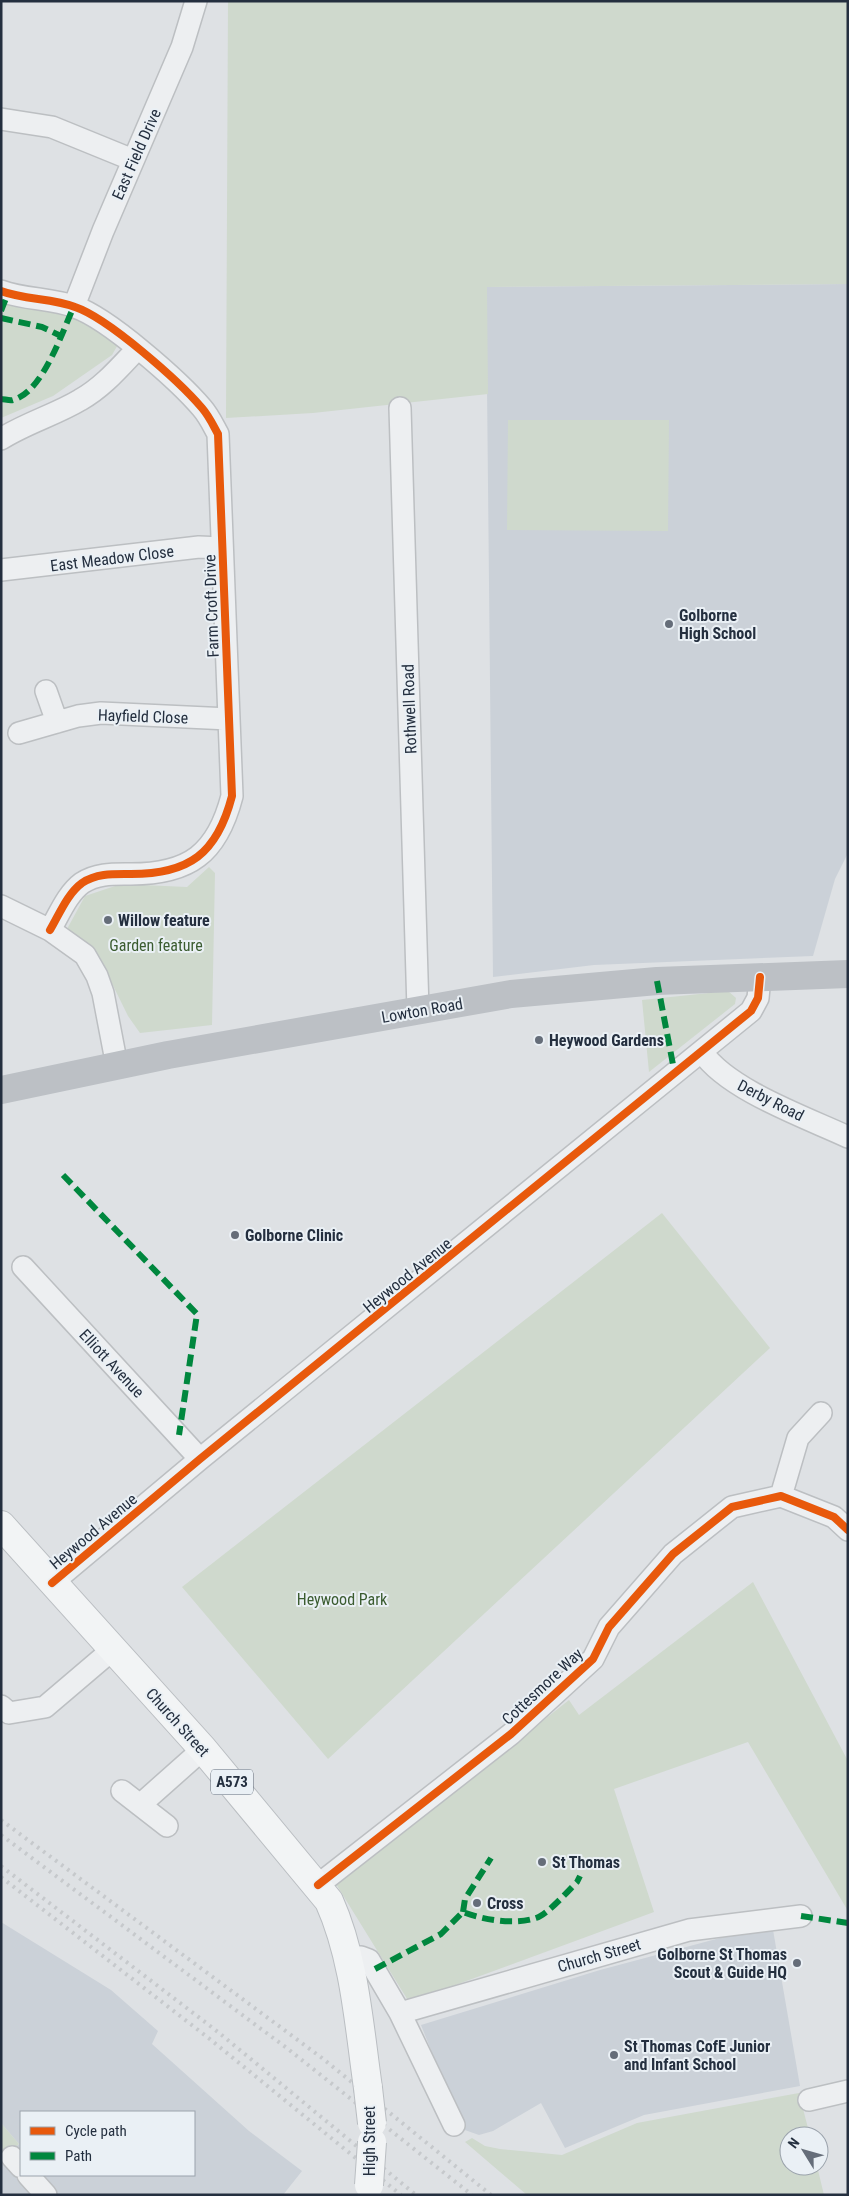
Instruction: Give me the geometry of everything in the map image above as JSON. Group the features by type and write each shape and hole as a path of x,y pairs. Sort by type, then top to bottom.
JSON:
{"main road":[{"name":"Lowton Road","path":"1,1090 117,1066 418,1010 521,993 656,981 848,974"},
{"name":"Church Street","path":"1,1525 203,1749 318,1885 329,1901 337,1919 348,1959 368,2088"},
{"name":"High Street","path":"368,2088 372,2132 368,2190"}],"street":[{"name":"East Field Drive","path":"74,306 103,230 182,47 196,1"},
{"path":"1,118 52,127 134,160"},
{"name":"Farm Croft Drive","path":"1,291 12,295 74,306 95,315 194,399 208,416 218,434 232,796 227,814 214,841 195,860 166,872 106,874 83,883 72,892 50,930"},
{"path":"1,439 18,428 82,399 106,381 137,349"},
{"name":"Rothwell Road","path":"400,408 418,1010"},
{"name":"East Meadow Close","path":"1,570 199,547 222,548"},
{"path":"46,691 57,722"},
{"name":"Hayfield Close","path":"19,733 78,716 101,713 229,719"},
{"path":"1,906 50,930 86,955 97,976 117,1066"},
{"name":"Heywood Avenue","path":"52,1583 200,1459 751,1011 758,998 760,977"},
{"name":"Derby Road","path":"702,1052 717,1070 750,1091 848,1137"},
{"name":"Elliott Avenue","path":"23,1267 200,1459"},
{"path":"821,1413 798,1438 781,1496 834,1517 848,1530"},
{"name":"Cottesmore Way","path":"318,1885 511,1734 593,1659 609,1627 673,1554 732,1508 781,1496"},
{"path":"1,1706 9,1713 45,1707 112,1650"},
{"path":"140,1805 203,1749"},
{"path":"122,1791 167,1826"},
{"name":"Church Street","path":"400,2013 689,1930 801,1916"},
{"path":"348,1959 361,1957 369,1960 400,2013 454,2125"},
{"path":"809,2100 848,2090"},
{"path":"29,2176 46,2195"}],"shaded area":[{"name":"Golborne High School","path":"848,284 848,853 835,879 813,956 594,965 493,977 486,287"},
{"path":"1,1922 111,1990 158,2031 152,2044 249,2131 302,2171 283,2195 1,2195 1,2160 19,2144 1,2123"},
{"name":"St Thomas CofE Junior and Infant School","path":"772,1924 800,2086 644,2115 565,2148 541,2103 493,2131 479,2135 462,2129 421,2025 600,1970"}],"green space":[{"path":"228,1 848,1 848,284 487,287 488,394 313,413 226,418"},
{"path":"1,300 79,317 120,341 112,355 53,396 1,418"},
{"path":"508,420 669,420 668,531 507,530"},
{"name":"Garden feature","path":"209,867 215,873 212,1025 140,1033 128,1016 98,955 67,929 85,896 121,884 187,887"},
{"path":"728,991 736,998 735,1004 649,1072 642,1000"},
{"name":"Heywood Park","path":"662,1213 770,1348 328,1759 182,1587"},
{"path":"753,1582 848,1761 848,1911 748,1742 614,1789 654,1912 409,2002 336,1884 569,1700 579,1715"},
{"path":"799,2093 807,2126 779,2126 779,2176 819,2176 824,2195 527,2195 465,2142 472,2138 485,2146 500,2149 562,2155 637,2123"},
{"path":"1,2123 19,2144 1,2159"}],"railway":[{"path":"1,1820 322,2058 491,2195"},
{"path":"1,1835 288,2049 472,2195"},
{"path":"1,1866 218,2032 416,2195"},
{"path":"1,1877 211,2040 401,2195"}],"marked path":[{"path":"1,311 8,293"},
{"path":"1,399 13,400 24,395 34,386 50,360 74,306"},
{"path":"1,318 42,327 61,336"},
{"path":"657,981 675,1075"},
{"path":"63,1175 197,1314 179,1435"},
{"path":"463,1912 465,1899 491,1858"},
{"path":"375,1969 441,1934 463,1912 499,1921 528,1920 541,1916 558,1902 577,1882 580,1876"},
{"path":"801,1916 848,1923"}],"cycle path":[{"path":"1,291 66,304 89,313 106,324 177,382 204,411 218,434 232,796 226,816 209,846 198,857 184,865 151,873 112,874 94,877 82,883 68,899 50,930"},
{"path":"52,1583 200,1459 751,1011 758,998 760,977"},
{"path":"318,1885 511,1734 593,1659 609,1627 673,1554 732,1507 781,1496 834,1517 848,1530"}],"place":[{"name":"Golborne High School","path":"669,624"},
{"name":"Willow feature","path":"108,920"},
{"name":"Heywood Gardens","path":"539,1040"},
{"name":"Golborne Clinic","path":"235,1235"},
{"name":"St Thomas","path":"542,1862"},
{"name":"Cross","path":"477,1903"},
{"name":"Golborne St Thomas Scout & Guide HQ","path":"797,1963"},
{"name":"St Thomas CofE Junior and Infant School","path":"614,2055"}]}
